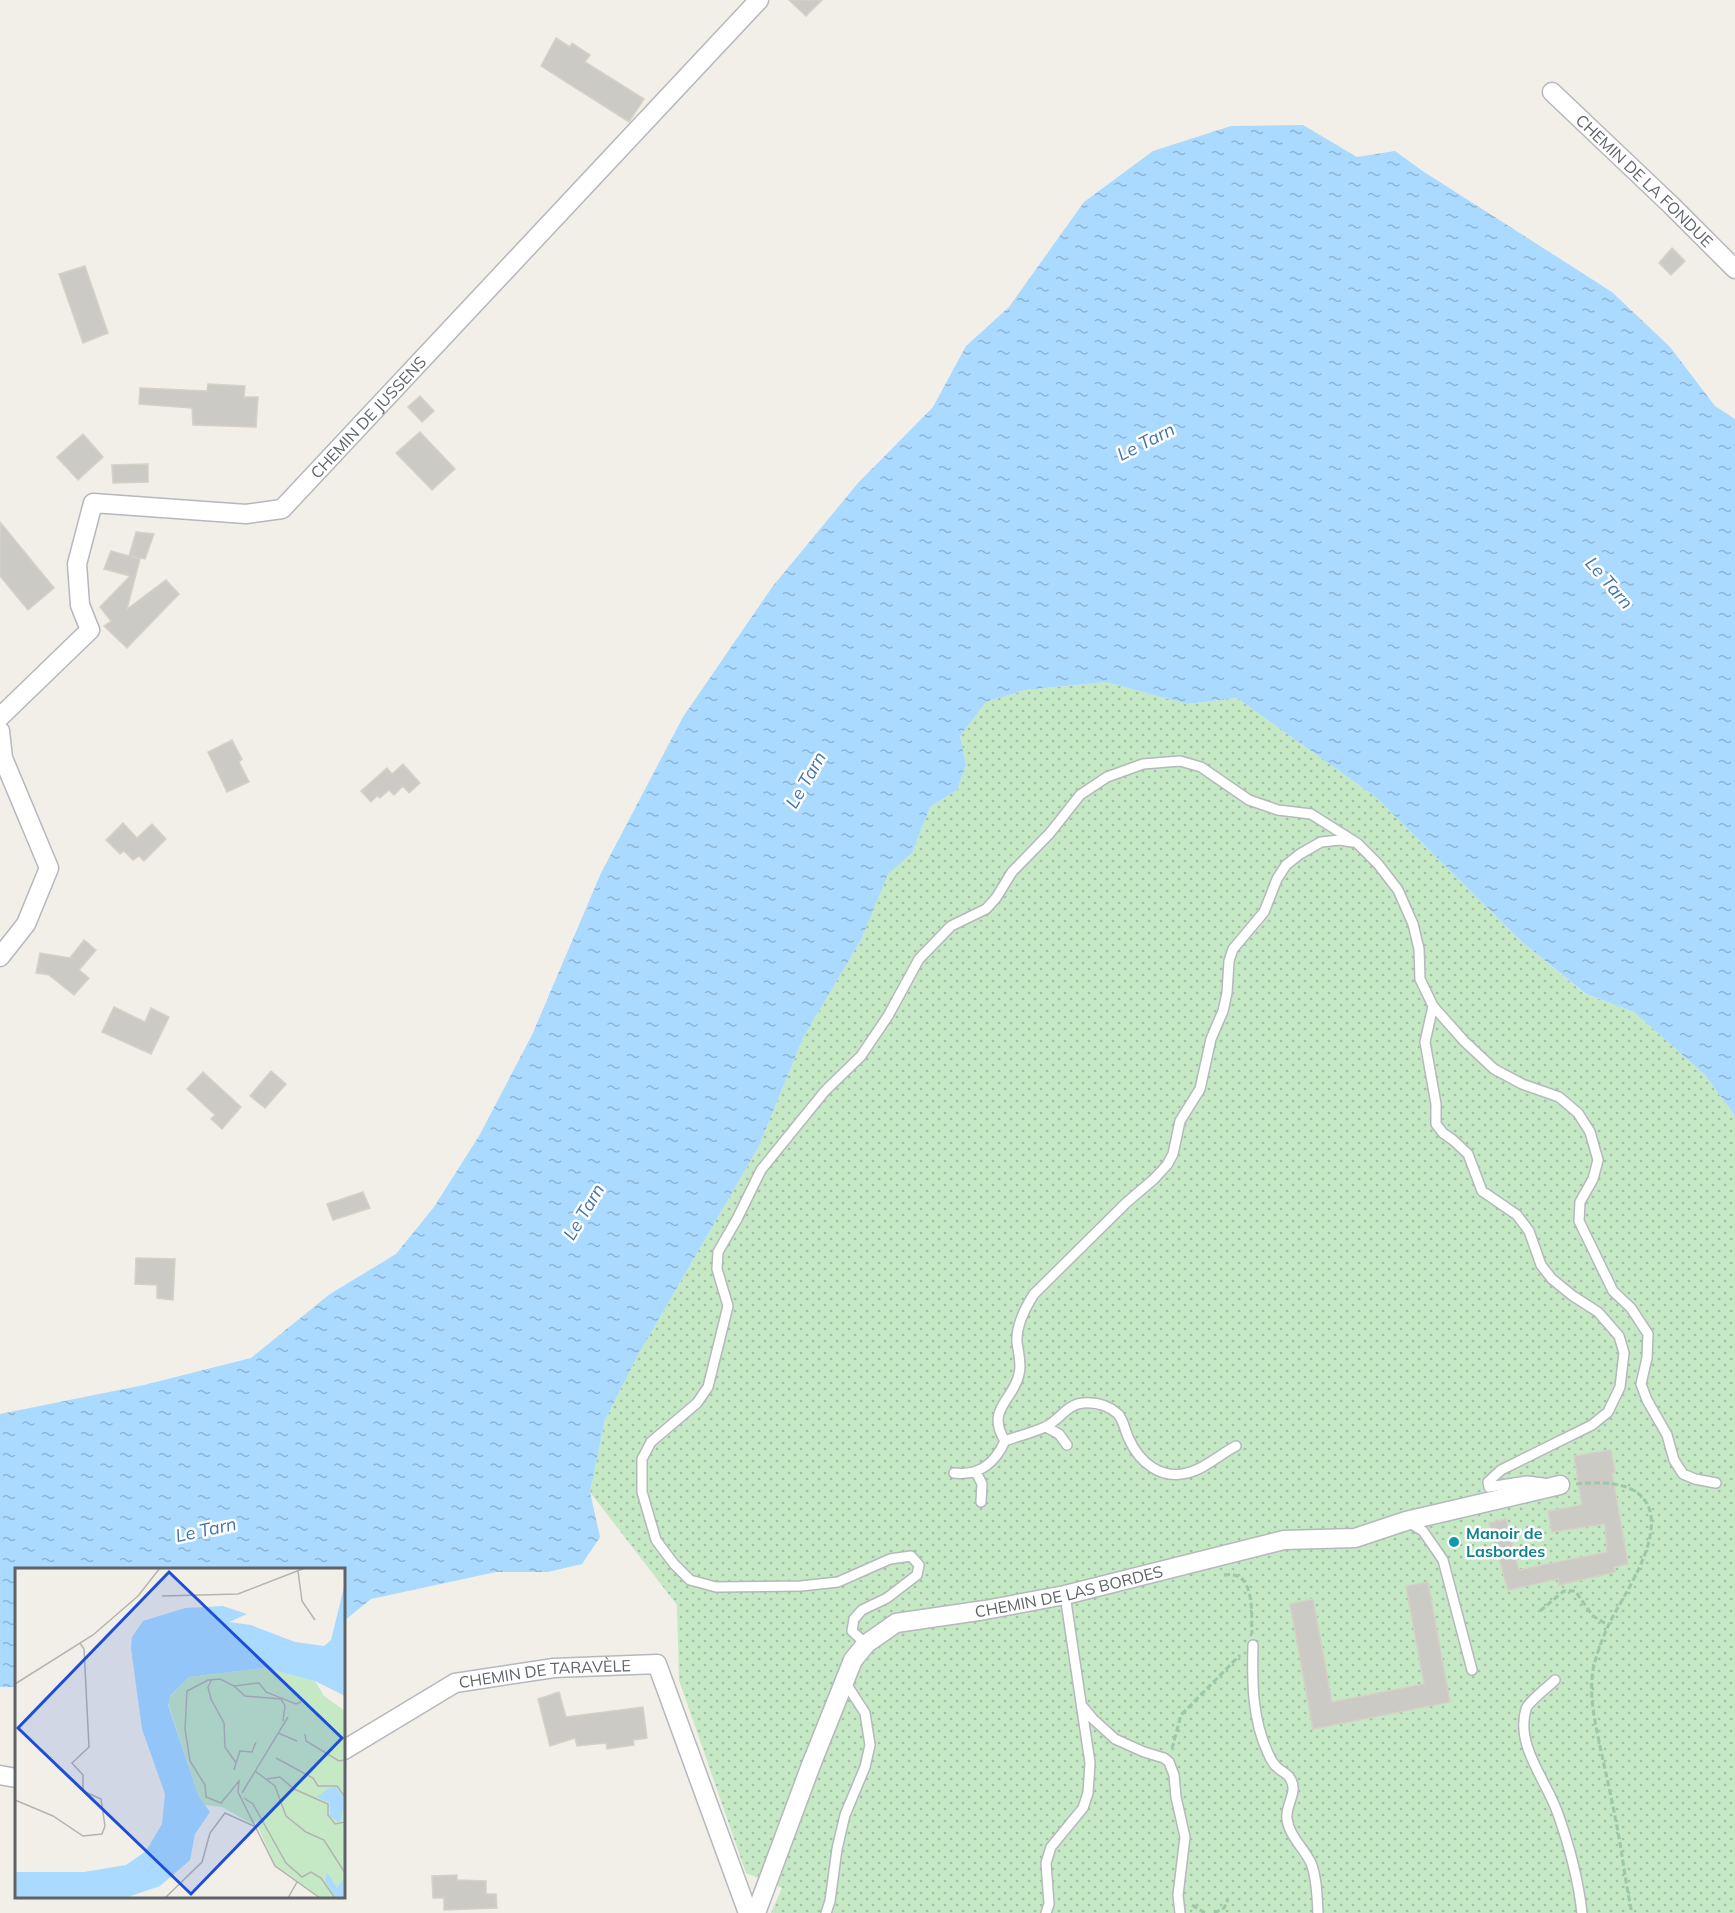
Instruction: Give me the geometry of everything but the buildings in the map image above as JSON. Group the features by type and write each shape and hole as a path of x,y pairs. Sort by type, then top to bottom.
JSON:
{"street":[{"name":"CHEMIN DE JUSSENS","path":"0,717 90,630 80,605 77,564 93,503 246,514 282,510 759,0"},
{"name":"CHEMIN DE LA FONDUE","path":"1552,92 1735,269"},
{"path":"0,731 3,758 49,868 26,924 0,957"},
{"name":"CHEMIN DE LAS BORDES","path":"756,1913 853,1660 866,1644 896,1623 1065,1595 1284,1540 1355,1538 1406,1521 1560,1485"},
{"name":"CHEMIN DE TARAVÈLE","path":"345,1749 455,1683 554,1668 657,1664 748,1913"},
{"path":"0,1775 15,1778"}],"lane":[{"path":"866,1644 852,1631 854,1619 862,1611 887,1598 917,1575 919,1565 911,1556 890,1559 838,1581 801,1586 716,1587 690,1580 674,1564 657,1540 642,1492 642,1459 651,1442 697,1403 708,1387 728,1306 717,1269 718,1252 761,1170 825,1091 861,1056 888,1016 919,959 951,926 986,909 996,898 1012,872 1050,833 1080,795 1107,777 1143,764 1180,761 1201,767 1249,800 1278,810 1311,814 1357,843 1378,864 1398,890 1413,924 1419,949 1420,980 1433,1006 1464,1041 1494,1069 1522,1084 1559,1097 1578,1113 1590,1132 1598,1160 1593,1179 1580,1202 1579,1221 1613,1291 1631,1308 1648,1334 1647,1358 1641,1384 1667,1436 1674,1460 1683,1474 1716,1484"},
{"path":"1005,1441 999,1431 998,1418 1003,1402 1020,1373 1017,1338 1024,1310 1034,1294 1167,1165 1173,1154 1180,1121 1200,1089 1211,1039 1223,1011 1227,993 1228,961 1233,949 1264,912 1277,879 1286,865 1321,842 1340,840 1357,843"},
{"path":"1433,1006 1425,1042 1436,1104 1436,1124 1468,1154 1482,1191 1517,1215 1529,1231 1541,1265 1552,1279 1598,1312 1618,1336 1624,1353 1620,1387 1608,1412 1592,1425 1502,1470 1488,1482 1489,1487 1527,1481 1560,1485"},
{"path":"954,1473 976,1472 990,1465 1005,1441 1046,1427 1066,1410 1080,1403 1097,1403 1117,1414 1137,1453 1160,1473 1171,1475 1187,1473 1202,1467 1236,1446"},
{"path":"1046,1427 1059,1434 1066,1445"},
{"path":"976,1472 982,1484 981,1502"},
{"path":"1406,1521 1423,1531 1443,1560 1472,1670"},
{"path":"1046,1913 1049,1904 1046,1863 1051,1847 1083,1808 1088,1793 1090,1763 1065,1595"},
{"path":"1253,1645 1254,1703 1267,1752 1277,1768 1288,1774 1292,1781 1294,1791 1287,1807 1287,1820 1290,1830 1311,1864 1318,1913"},
{"path":"1554,1680 1526,1707 1523,1726 1532,1760 1557,1811 1578,1878 1582,1913"},
{"path":"826,1913 845,1815 865,1767 870,1745 865,1713 845,1682"},
{"path":"1080,1704 1115,1739 1169,1762 1174,1775 1176,1797 1185,1837 1178,1895 1180,1913"}],"path":[{"path":"1560,1485 1610,1482 1627,1488 1643,1499 1650,1510 1651,1537 1636,1574 1608,1625 1595,1661 1591,1687 1594,1716 1632,1913"},
{"path":"1169,1762 1181,1715 1203,1691 1253,1645 1249,1587 1244,1579 1232,1574 1221,1576"},
{"path":"1540,1611 1564,1591 1575,1592 1593,1616 1608,1625"},
{"path":"1215,1913 1224,1908 1228,1899"}],"green space":[{"path":"1106,682 1187,704 1237,698 1377,798 1522,942 1585,994 1634,1012 1705,1075 1735,1116 1735,1913 771,1913 782,1888 746,1873 679,1680 677,1605 590,1492 605,1420 638,1355 758,1148 803,1038 861,940 888,873 912,853 930,807 957,790 966,765 960,736 986,702 1025,690"}],"water":[{"name":"Le Tarn","path":"1303,125 1357,157 1395,151 1612,292 1670,347 1715,406 1735,419 1735,1116 1705,1075 1634,1012 1586,994 1522,942 1377,798 1237,698 1187,704 1106,682 1025,690 986,702 960,736 966,765 957,790 930,807 912,853 888,874 861,940 803,1038 758,1148 638,1355 605,1420 590,1492 600,1537 582,1564 548,1572 496,1572 371,1599 345,1620 345,1568 15,1568 15,1687 0,1687 0,1414 144,1385 251,1358 330,1294 396,1254 434,1207 479,1136 532,1035 601,873 683,717 773,586 858,483 933,407 966,346 1009,307 1084,202 1153,151 1231,126"}],"place":[{"name":"Manoir de Lasbordes","path":"1454,1542"}]}
